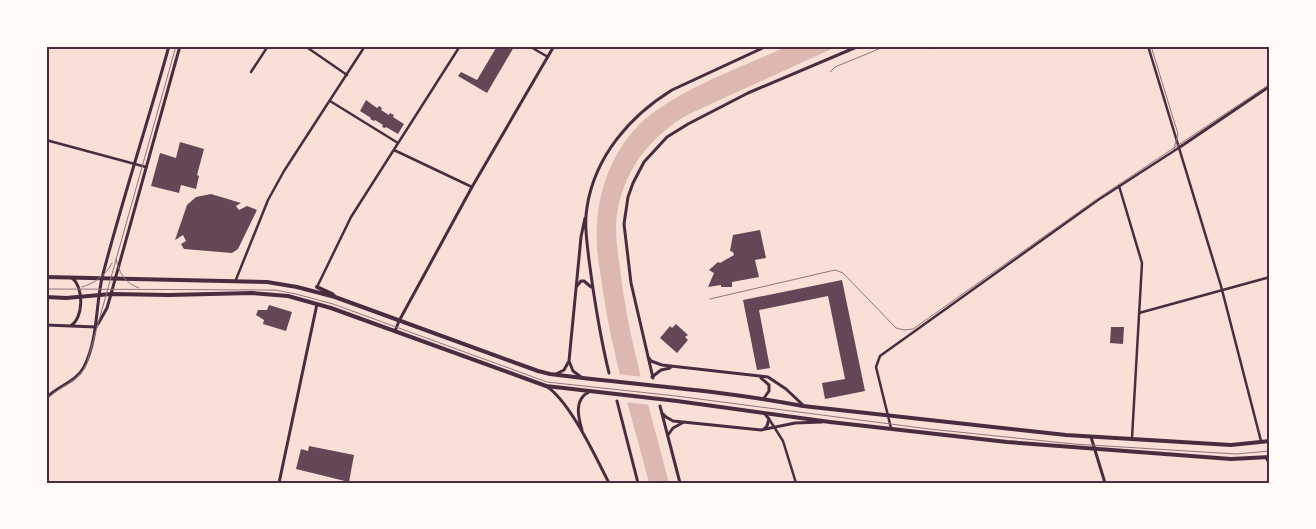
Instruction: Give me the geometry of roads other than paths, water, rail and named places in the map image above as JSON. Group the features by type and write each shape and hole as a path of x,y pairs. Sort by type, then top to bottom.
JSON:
{"main road":[{"path":"46,398 76,377 82,370 87,358 96,327 102,279 169,46"},
{"path":"96,327 107,308 180,46"},
{"path":"395,332 399,321 472,187 554,46"},
{"path":"581,377 573,372 570,361 581,237 591,190 607,154 620,134 647,106 672,90 767,46"},
{"path":"673,367 661,370 652,378 631,283 624,224 628,197 644,162 667,137 688,124 748,93 859,46"},
{"path":"1180,147 1270,86"},
{"path":"587,207 586,233 592,289 609,373"},
{"path":"46,277 275,283 297,287 335,298 538,371 555,374 764,398 803,406 1091,436 1231,445 1270,441"},
{"path":"70,326 78,318 80,297 78,283 71,278"},
{"path":"577,287 581,281 584,281 592,289"},
{"path":"317,287 332,294 335,298"},
{"path":"46,297 80,297 111,294 244,293 288,296 318,304 546,386 677,401 830,422 1095,450 1231,459 1268,458"},
{"path":"279,483 318,304"},
{"path":"46,325 96,327"},
{"path":"646,355 658,364 673,367 768,378 786,389 803,406"},
{"path":"555,374 564,370 570,361"},
{"path":"758,376 769,385 769,391 764,398"},
{"path":"546,386 556,394 583,433 609,483"},
{"path":"583,433 578,413 579,403 584,394 593,391"},
{"path":"617,401 638,483"},
{"path":"660,406 680,483"},
{"path":"760,412 769,419 767,426 762,430"},
{"path":"662,413 666,418 673,420 762,430 794,424 830,422"},
{"path":"668,437 673,428 685,422"},
{"path":"1091,436 1105,483"}],"street":[{"path":"251,72 268,46"},
{"path":"305,46 347,75"},
{"path":"235,282 268,200 284,171 365,46"},
{"path":"317,287 351,217 460,46"},
{"path":"529,46 548,57"},
{"path":"1148,46 1222,290 1261,443"},
{"path":"330,101 398,143"},
{"path":"46,140 146,167"},
{"path":"892,428 876,367 880,356 1119,186 1180,147"},
{"path":"394,150 472,187"},
{"path":"1119,186 1142,263 1132,439"},
{"path":"1139,313 1270,277"},
{"path":"769,419 783,441 796,483"},
{"path":"1268,458 1270,465"}],"tram line":[{"path":"46,400 79,375 87,363 176,46"},
{"path":"830,72 835,67 886,46"},
{"path":"1151,46 1178,134 1174,149"},
{"path":"710,299 835,270 843,273 896,328 904,330 913,329 1097,199 1270,84"},
{"path":"116,259 123,277 139,288"},
{"path":"82,287 100,278 112,263"},
{"path":"46,289 275,290 333,304 547,382 676,396 929,429 1074,444 1236,454 1270,451"}]}
